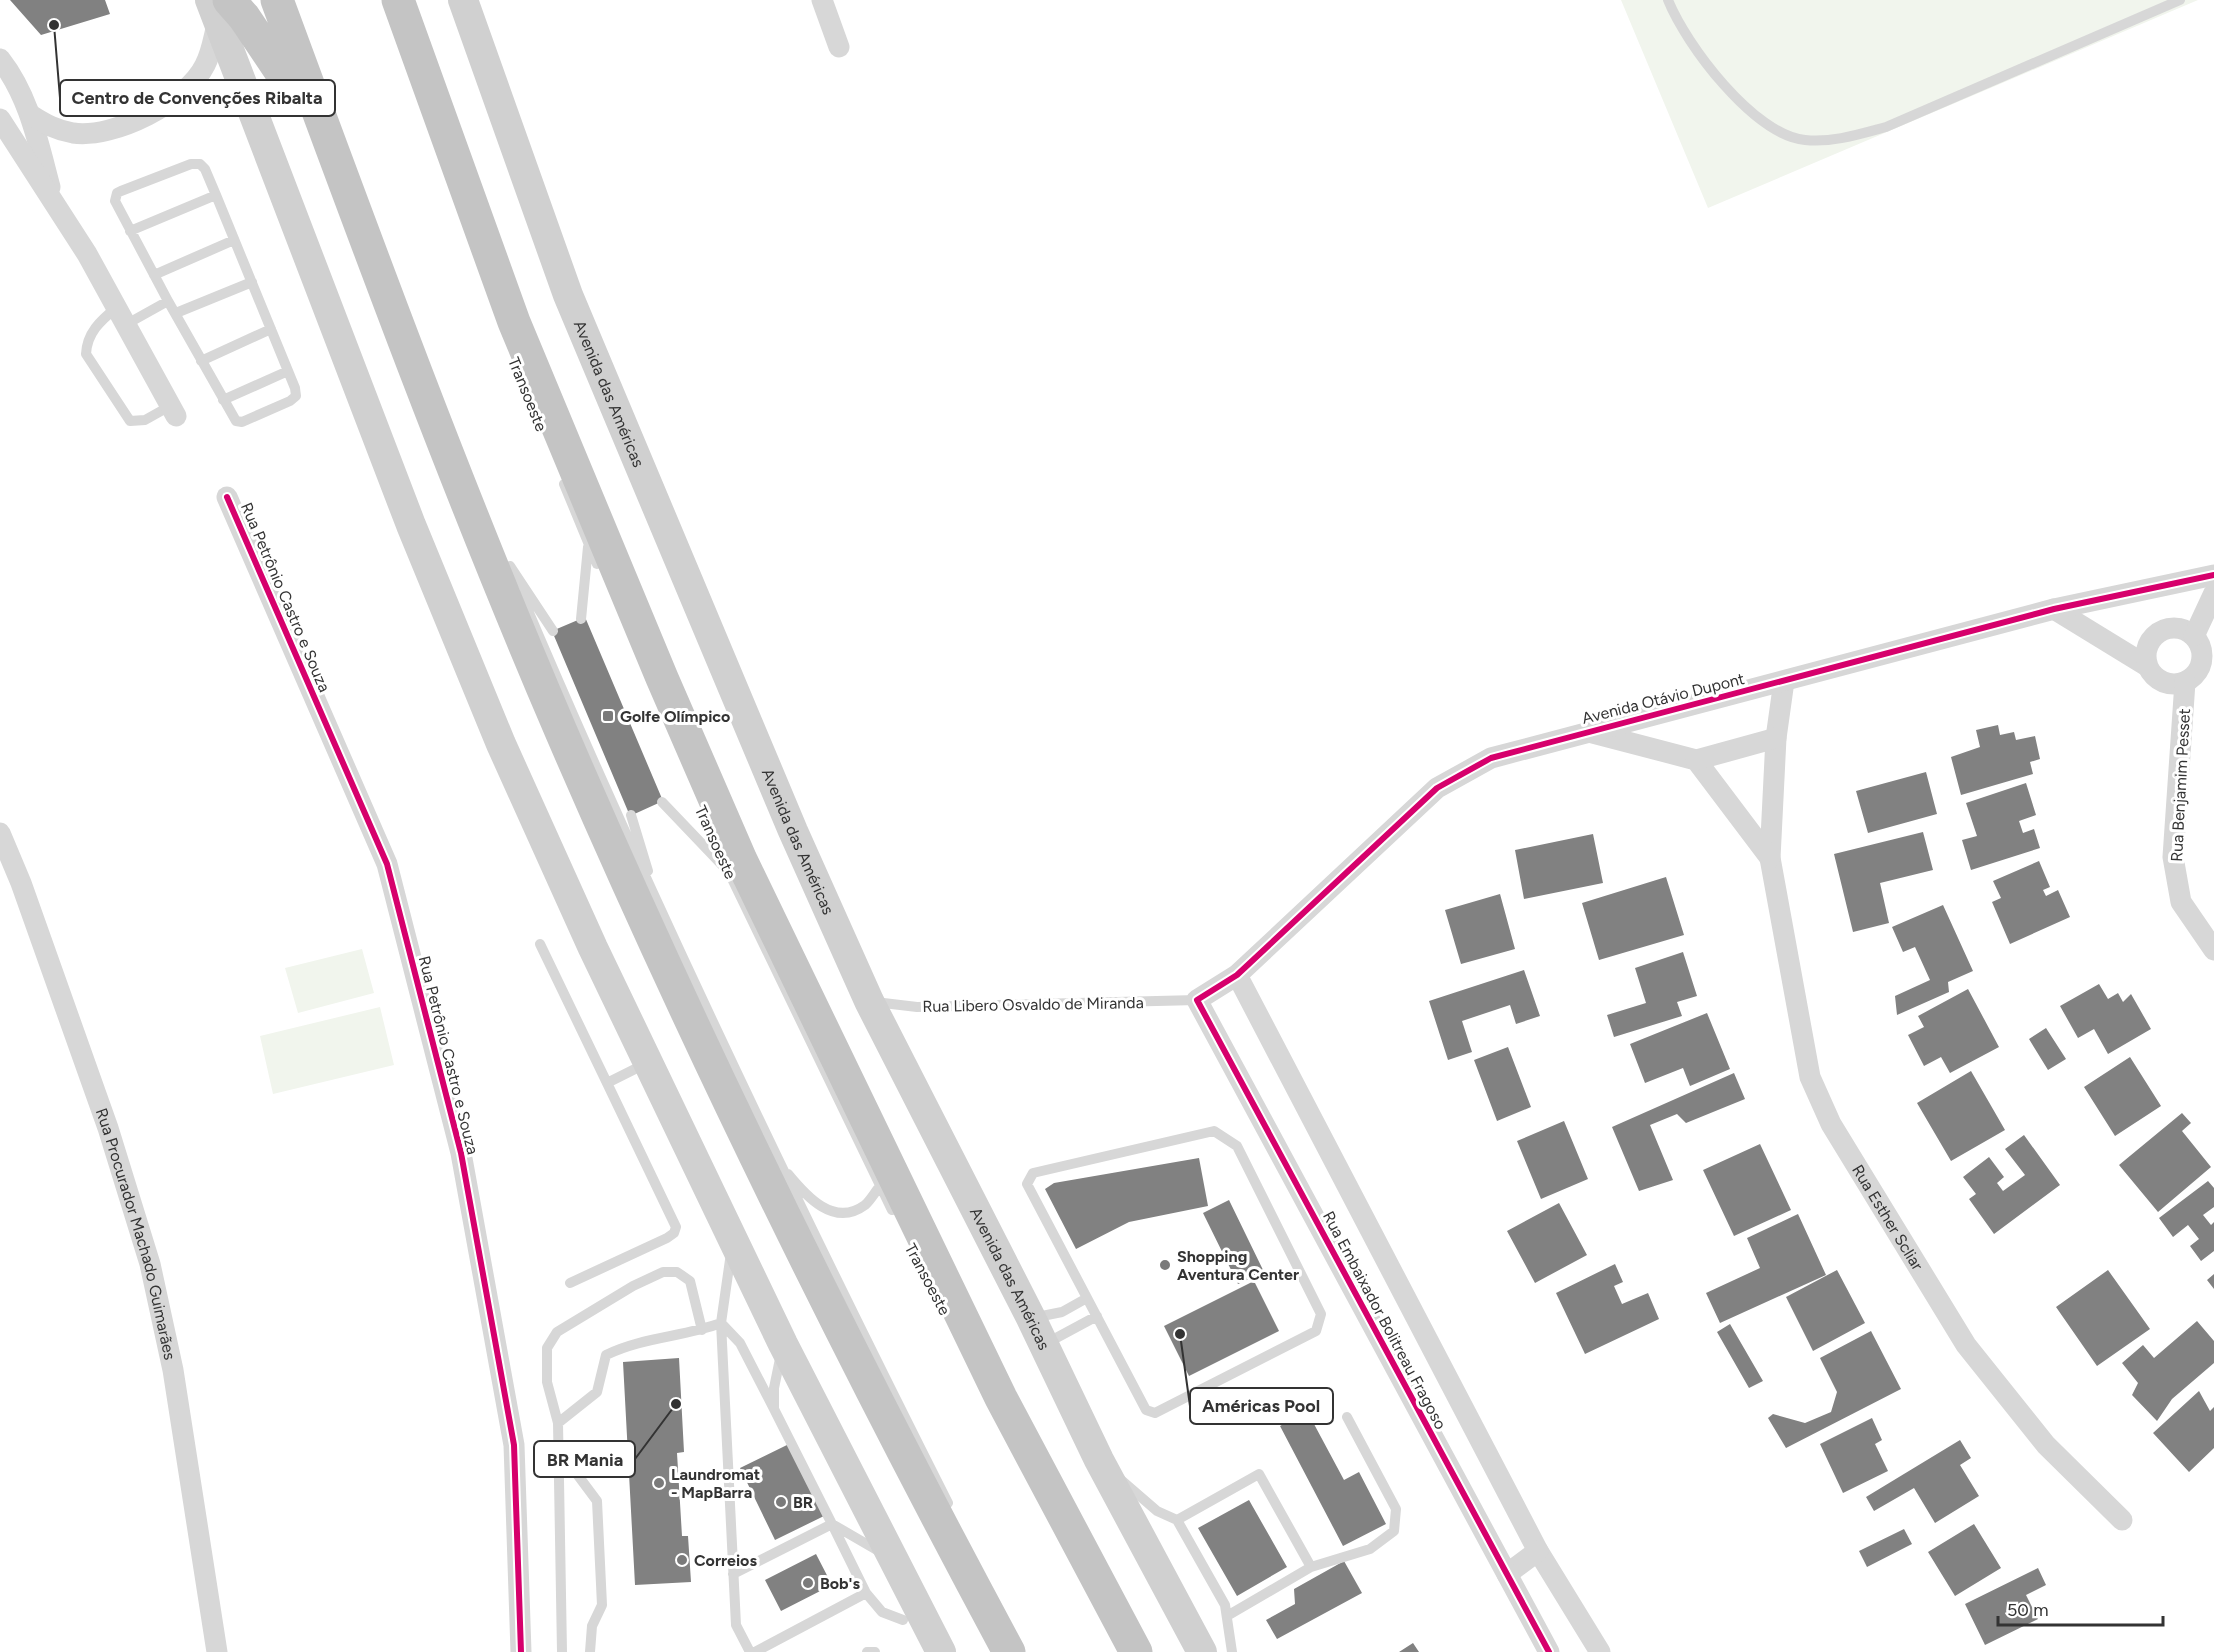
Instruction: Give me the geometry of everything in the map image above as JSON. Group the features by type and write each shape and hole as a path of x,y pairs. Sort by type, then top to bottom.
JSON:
{"highway":[{"path":"277,0 476,526 565,740 793,1233 944,1531 1009,1652"},
{"path":"398,0 514,322 662,678 741,860 1001,1398 1136,1652"},
{"path":"416,0 417,52"},
{"path":"219,7 286,77 340,171"}],"main road":[{"name":"Avenida das Américas","path":"463,0 568,295 793,831 869,1001 1098,1460 1202,1652"},
{"path":"219,7 411,525 497,734 592,948 733,1241 783,1344 941,1652"}],"street":[{"path":"822,0 839,47"},
{"path":"31,115 53,129 75,134 104,131 159,111 188,89 206,64 219,7"},
{"path":"3,70 31,115 55,205"},
{"path":"0,119 87,254 173,411"},
{"name":"Rua Petrônio Castro e Souza","path":"227,497 387,864 461,1153 514,1445 521,1652"},
{"name":"Avenida Otávio Dupont","path":"1197,1000 1238,975 1437,788 1491,758 2054,609 2214,575"},
{"path":"2194,636 2214,593"},
{"path":"2054,609 2147,666 2159,680 2176,685 2185,682 2198,670 2202,653 2194,636 2177,628 2159,632 2147,647 2147,666"},
{"name":"Rua Esther Scliar","path":"1784,681 1776,738 1770,858 1810,1077 1831,1124 1966,1346 2046,1445 2122,1520"},
{"name":"Rua Benjamim Pesset","path":"2185,682 2173,857 2181,902 2214,950"},
{"path":"1587,732 1696,760 1776,738"},
{"name":"Rua Esther Scliar","path":"1696,760 1770,858"},
{"name":"Rua Procurador Machado Guimarães","path":"0,833 21,883 104,1117 150,1264 173,1370 217,1652"},
{"name":"Rua Embaixador Bolitreau Fragoso","path":"1238,975 1538,1551 1599,1652"},
{"name":"Rua Embaixador Bolitreau Fragoso","path":"1197,1000 1549,1652"},
{"path":"1507,1574 1538,1551"}],"lane":[{"path":"1668,0 1682,28 1744,106 1773,130 1804,140 1844,138 1886,127 2180,0"},
{"path":"191,164 200,164 205,169 216,195 288,371 296,396 290,401 242,422 236,421 223,400 115,201 117,193 121,191 191,164"},
{"path":"130,231 216,195"},
{"path":"154,275 234,240"},
{"path":"176,313 252,282"},
{"path":"168,301 121,317 91,333 86,341 86,354 130,421 145,420 173,411"},
{"path":"201,361 271,329"},
{"path":"223,400 288,371"},
{"path":"557,468 602,577"},
{"path":"581,619 588,544"},
{"path":"553,631 508,562 662,917 777,1160 956,1517"},
{"path":"662,802 728,872"},
{"path":"631,815 662,917"},
{"name":"Transoeste","path":"714,839 897,1218"},
{"path":"540,944 676,1227 674,1233 667,1238 570,1283"},
{"name":"Rua Libero Osvaldo de Miranda","path":"869,1001 917,1008 1197,1000"},
{"path":"607,1083 648,1063"},
{"path":"1214,1131 1237,1146 1321,1314 1316,1331 1155,1413 1146,1410 1087,1298 1027,1184 1033,1173 1214,1131"},
{"path":"777,1160 805,1195 818,1206 834,1212 853,1211 865,1205 880,1186"},
{"path":"733,1241 722,1323 736,1625 750,1652"},
{"path":"562,1652 558,1424 547,1382 547,1348 556,1332 633,1286 663,1272 677,1272 690,1281 702,1330"},
{"path":"1036,1332 1062,1312 1087,1298"},
{"path":"1036,1332 1097,1316"},
{"path":"558,1424 597,1392 606,1355 631,1343 702,1330 722,1323"},
{"path":"722,1323 740,1343 866,1593 882,1612 903,1620"},
{"name":"Transoeste","path":"952,1324 1123,1652"},
{"path":"774,1409 774,1388 783,1344"},
{"path":"1227,1616 1311,1567 1370,1549 1394,1532 1396,1509 1347,1417"},
{"path":"559,1450 597,1501 602,1605 592,1626 590,1652"},
{"path":"1098,1460 1157,1510 1177,1520 1226,1605 1232,1652"},
{"path":"1177,1520 1259,1474 1311,1567"},
{"path":"733,1574 832,1524"},
{"path":"832,1524 893,1559"},
{"path":"755,1652 770,1648 866,1593"},
{"path":"867,1652 875,1652"}],"shaded area":[{"path":"1621,0 2198,0 1708,208"},
{"path":"362,949 374,993 298,1013 285,968"},
{"path":"380,1007 394,1065 273,1094 260,1036"}],"building":[{"path":"10,0 105,0 110,14 41,35"},
{"name":"Golfe Olímpico","path":"585,617 663,801 630,816 552,631"},
{"path":"1998,725 2000,735 2014,732 2016,740 2035,736 2040,759 2030,762 2033,774 1961,795 1951,757 1980,747 1976,730"},
{"path":"1926,772 1937,814 1868,833 1856,791"},
{"path":"2026,783 2036,815 2019,821 2023,833 2034,829 2040,848 1971,870 1962,840 1977,836 1966,803"},
{"path":"1923,832 1933,870 1880,883 1889,923 1853,932 1834,854"},
{"path":"1593,834 1603,883 1524,899 1515,850"},
{"path":"2039,861 2050,887 2043,890 2046,896 2058,890 2070,917 2010,944 1992,902 2001,898 1993,881"},
{"path":"1666,877 1684,935 1599,960 1582,903"},
{"path":"1500,894 1515,949 1461,964 1445,910"},
{"path":"1943,905 1973,971 1948,982 1949,992 1897,1015 1895,996 1930,980 1915,947 1903,952 1892,927"},
{"path":"1683,952 1697,996 1677,1002 1682,1016 1614,1037 1607,1015 1646,1003 1635,968"},
{"path":"1524,970 1540,1016 1516,1024 1510,1005 1462,1021 1472,1052 1448,1060 1429,1001"},
{"path":"2099,984 2108,999 2118,993 2123,1002 2131,994 2151,1029 2108,1054 2094,1029 2078,1038 2060,1006"},
{"path":"1968,989 1999,1047 1950,1073 1941,1057 1924,1066 1908,1035 1924,1027 1918,1016"},
{"path":"1707,1013 1730,1069 1690,1086 1683,1068 1645,1083 1630,1044"},
{"path":"2046,1028 2066,1059 2048,1070 2029,1039"},
{"path":"1508,1047 1531,1107 1497,1121 1474,1060"},
{"path":"2130,1057 2161,1106 2115,1136 2084,1087"},
{"path":"1971,1071 2005,1130 1951,1161 1917,1103"},
{"path":"1734,1073 1745,1099 1686,1123 1677,1114 1650,1125 1673,1180 1639,1191 1612,1127"},
{"path":"2182,1113 2191,1123 2182,1131 2211,1167 2158,1212 2119,1165"},
{"path":"1564,1121 1588,1179 1541,1199 1517,1141"},
{"path":"2024,1135 2060,1185 1994,1234 1969,1199 1976,1194 1963,1177 1989,1157 2004,1177 1997,1183 2003,1191 2025,1175 2005,1149"},
{"path":"1760,1144 1791,1210 1734,1236 1703,1170"},
{"path":"1199,1158 1208,1206 1129,1222 1076,1249 1045,1189 1054,1183"},
{"path":"2208,1181 2214,1188 2214,1207 2203,1215 2211,1225 2214,1222 2214,1251 2201,1261 2190,1246 2199,1239 2188,1225 2173,1237 2159,1218"},
{"path":"1229,1200 1264,1272 1238,1284 1203,1213"},
{"path":"1559,1203 1587,1255 1535,1283 1507,1231"},
{"path":"1798,1214 1826,1275 1720,1323 1706,1293 1760,1268 1747,1238"},
{"path":"1615,1264 1623,1282 1614,1286 1622,1304 1648,1293 1659,1319 1585,1354 1556,1293"},
{"path":"1837,1270 1865,1323 1813,1351 1786,1297"},
{"path":"2108,1270 2150,1329 2097,1366 2056,1307"},
{"path":"2214,1274 2214,1289 2207,1280"},
{"path":"1254,1281 1279,1331 1189,1376 1164,1326"},
{"path":"2197,1321 2214,1341 2214,1363 2172,1399 2157,1421 2132,1395 2138,1383 2122,1363 2143,1345 2154,1358"},
{"path":"1730,1324 1763,1381 1749,1388 1717,1332"},
{"path":"1871,1331 1901,1389 1786,1448 1768,1418 1773,1414 1805,1423 1831,1412 1837,1392 1820,1358"},
{"path":"679,1358 684,1452 677,1453 682,1536 688,1536 691,1582 635,1585 623,1362"},
{"path":"2199,1391 2210,1411 2214,1407 2214,1448 2189,1472 2153,1433"},
{"path":"1307,1411 1344,1480 1359,1472 1386,1524 1343,1546 1280,1426"},
{"path":"1872,1418 1882,1440 1875,1444 1888,1471 1843,1493 1820,1444"},
{"path":"1960,1440 1971,1458 1960,1465 1979,1496 1935,1523 1914,1488 1874,1511 1866,1497"},
{"path":"789,1444 824,1516 775,1540 740,1468"},
{"path":"1249,1500 1287,1567 1237,1596 1198,1528"},
{"path":"1974,1524 2001,1568 1955,1596 1928,1552"},
{"path":"1904,1529 1912,1544 1867,1567 1859,1551"},
{"path":"816,1554 832,1585 781,1611 765,1580"},
{"path":"1344,1561 1362,1593 1277,1639 1266,1620 1295,1604 1294,1589"},
{"path":"2038,1568 2046,1585 2026,1595 2038,1619 1985,1645 1965,1604"},
{"path":"1413,1643 1419,1652 1399,1652"}],"cycle path":[{"path":"227,497 387,864 461,1153 514,1445 521,1652"},
{"path":"1549,1652 1197,1000 1237,975 1437,788 1491,758 2054,609 2214,575"}],"place":[{"name":"Centro de Convenções Ribalta","path":"54,25"},
{"name":"Golfe Olímpico","path":"608,716"},
{"name":"Shopping Aventura Center","path":"1165,1265"},
{"name":"Américas Pool","path":"1180,1334"},
{"name":"BR Mania","path":"676,1404"},
{"name":"Laundromat - MapBarra","path":"659,1483"},
{"name":"BR","path":"781,1502"},
{"name":"Correios","path":"682,1560"},
{"name":"Bob's","path":"808,1583"}]}
